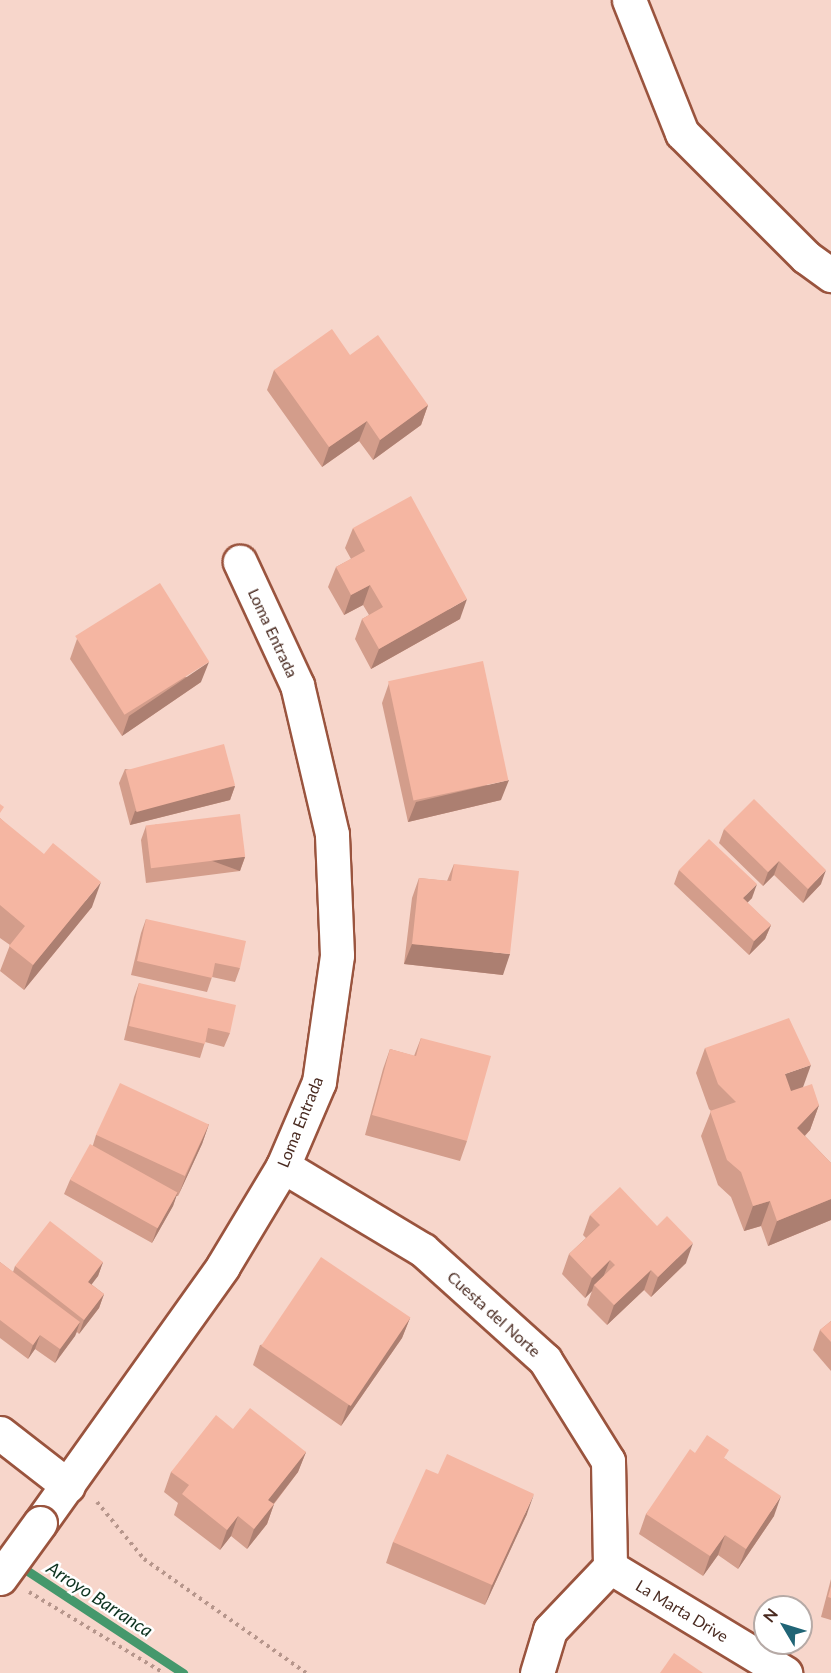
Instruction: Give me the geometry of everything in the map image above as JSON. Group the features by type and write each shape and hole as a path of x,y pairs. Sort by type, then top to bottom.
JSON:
{"street":[{"path":"629,0 682,133 806,257 831,275"},
{"name":"Loma Entrada","path":"10,1582 40,1523 224,1266 283,1166 319,1082 337,955 332,834 297,685 240,562"},
{"name":"Cuesta del Norte","path":"283,1166 423,1250 545,1360 608,1461 610,1567"},
{"path":"0,1433 71,1481"},
{"path":"537,1673 550,1630 610,1567"},
{"name":"La Marta Drive","path":"610,1567 785,1673"}],"path":[{"path":"71,1481 144,1559 306,1673"},
{"path":"10,1582 164,1673"}],"building":[{"path":"332,329 350,355 378,335 428,405 380,440 367,421 329,447 274,370"},
{"path":"411,496 467,599 379,649 362,619 383,607 370,585 351,595 336,567 365,551 353,528"},
{"path":"160,583 209,662 124,715 75,636"},
{"path":"483,661 508,780 413,801 388,681"},
{"path":"224,744 235,786 137,812 125,770"},
{"path":"754,799 826,870 808,889 779,861 768,872 724,829"},
{"path":"240,814 245,857 151,868 146,826"},
{"path":"0,818 44,854 53,843 101,882 33,965 9,946 25,926 0,905"},
{"path":"709,839 757,884 743,898 771,925 754,941 679,870"},
{"path":"454,864 519,871 510,954 412,944 419,878 451,881"},
{"path":"146,919 246,941 240,968 215,963 212,978 137,961"},
{"path":"139,983 236,1005 230,1033 208,1028 205,1044 129,1026"},
{"path":"789,1018 811,1065 785,1074 791,1091 812,1084 819,1105 797,1128 831,1163 831,1199 777,1221 770,1201 753,1206 741,1172 727,1160 710,1111 736,1102 718,1084 705,1048"},
{"path":"421,1038 491,1056 467,1141 372,1115 390,1049 416,1056"},
{"path":"120,1083 209,1124 185,1176 96,1135"},
{"path":"90,1144 177,1192 158,1228 70,1180"},
{"path":"620,1187 657,1226 667,1216 693,1243 658,1277 651,1270 614,1305 594,1285 615,1265 610,1260 592,1278 569,1254 600,1225 590,1215"},
{"path":"50,1221 103,1262 88,1282 104,1294 84,1320 15,1266"},
{"path":"321,1257 411,1317 351,1406 261,1346"},
{"path":"0,1262 80,1322 60,1349 40,1335 33,1345 0,1320"},
{"path":"831,1321 831,1342 820,1330"},
{"path":"250,1408 306,1452 268,1500 274,1504 254,1529 238,1516 227,1530 182,1494 189,1485 171,1472 216,1415 233,1429"},
{"path":"707,1435 729,1450 724,1458 781,1496 746,1549 725,1535 710,1556 646,1514 690,1449 695,1453"},
{"path":"447,1454 534,1494 492,1585 393,1542 426,1469 438,1474"},
{"path":"674,1653 703,1673 660,1673"}],"waterway":[{"name":"Arroyo Barranca","path":"17,1564 183,1673"}]}
